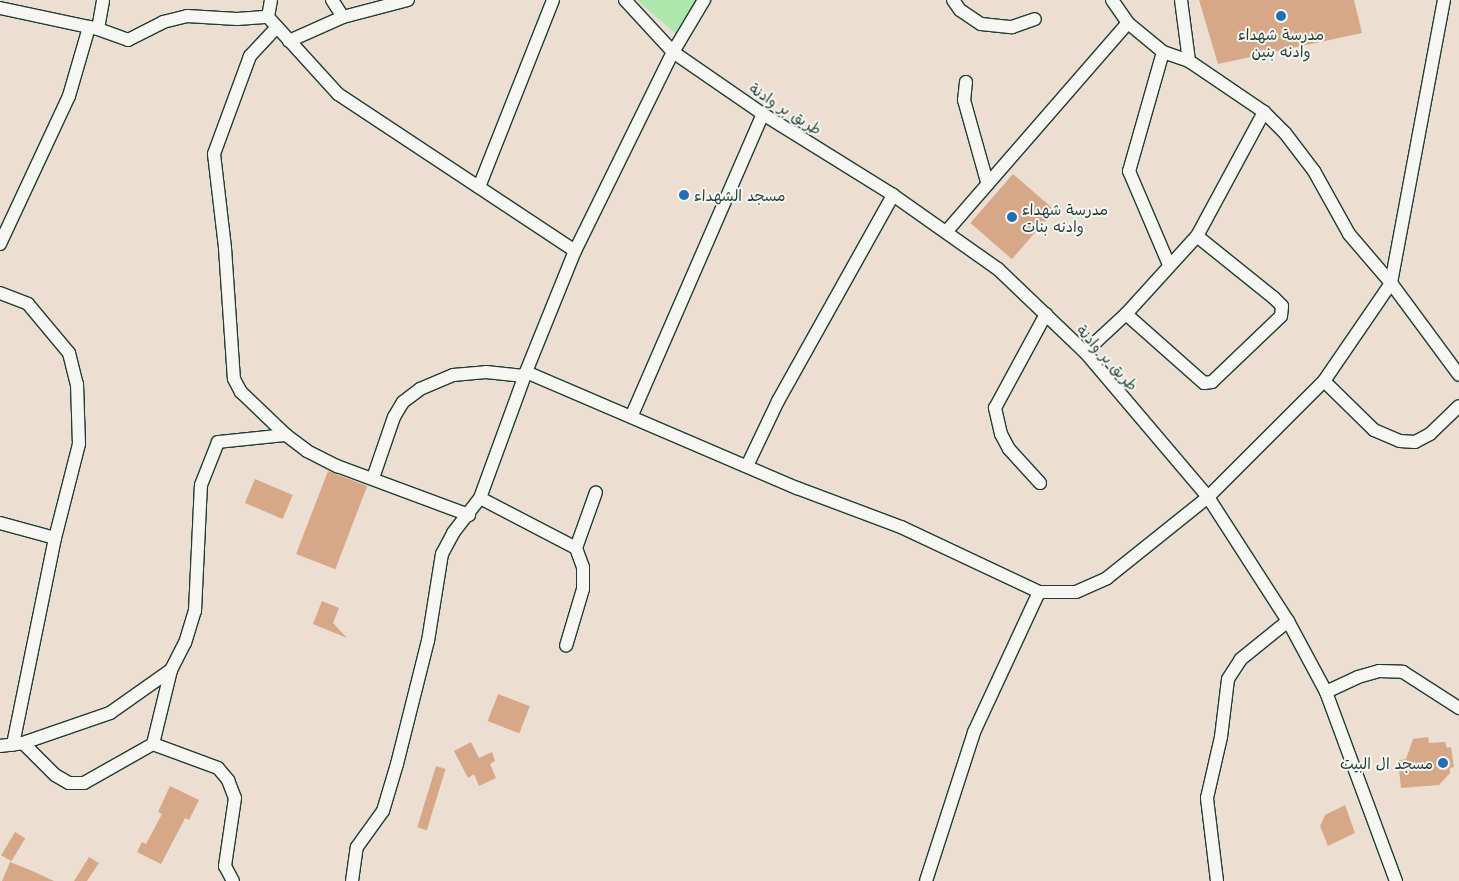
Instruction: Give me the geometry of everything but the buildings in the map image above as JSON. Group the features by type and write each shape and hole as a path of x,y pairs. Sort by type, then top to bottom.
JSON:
{"street":[{"path":"0,244 69,96 103,0"},
{"path":"268,17 271,0"},
{"path":"332,0 343,17"},
{"path":"289,41 343,17 408,0"},
{"path":"479,187 553,0"},
{"name":"طريق بر وادنة","path":"625,0 673,52 763,114 893,195 998,269 1085,352 1208,497 1288,621 1326,692 1396,881"},
{"path":"352,881 357,847 383,811 398,764 428,641 442,554 453,533 469,515 480,498 525,374 575,251 673,52 704,0"},
{"path":"953,0 960,10 981,24 1012,27 1035,19"},
{"path":"1112,0 1128,23 1163,52 1189,61 1264,112 1285,133 1314,171 1349,234 1391,283 1459,375"},
{"path":"1181,0 1189,61"},
{"path":"373,478 394,418 403,402 420,389 453,375 486,372 525,374 632,415 748,466 901,527 1039,592 1076,592 1106,578 1208,497 1324,382 1391,283 1444,0"},
{"path":"0,8 93,28 128,40 163,22 187,16 237,19 268,17"},
{"path":"268,17 338,94 575,251"},
{"path":"946,232 987,182 1128,23"},
{"path":"277,27 248,60 217,138 214,168 225,248 234,379 241,392 286,435 337,466 469,515"},
{"path":"1163,52 1128,171 1169,265"},
{"path":"966,82 964,100 987,182"},
{"path":"1085,352 1126,314 1197,236 1264,112"},
{"path":"632,415 763,114"},
{"path":"748,466 778,400 893,195"},
{"path":"1126,314 1204,383 1212,382 1282,316 1282,306 1274,298 1197,236"},
{"path":"0,293 28,304 50,327 68,353 77,384 79,444 55,538 12,745"},
{"path":"1040,483 1009,449 1001,434 995,408 1046,314"},
{"path":"1324,382 1374,430 1400,441 1415,442 1430,434 1459,406"},
{"path":"12,745 55,775 70,783 84,784 153,744 171,670 185,643 195,611 201,485 218,442 286,435"},
{"path":"566,646 583,589 583,567 576,548 596,492"},
{"path":"480,498 576,548"},
{"path":"0,523 55,538"},
{"path":"926,881 974,732 1039,592"},
{"path":"1217,881 1207,820 1207,798 1221,737 1228,679 1241,659 1288,621"},
{"path":"12,745 110,713 171,670"},
{"path":"1326,692 1358,677 1379,672 1403,672 1459,708"},
{"path":"153,744 218,768 228,780 235,798 225,866 232,881"}],"green space":[{"path":"637,0 699,0 677,35"}],"place":[{"name":"مدرسة شهداء وادنه بنين","path":"1281,16"},
{"name":"مسجد الشهداء","path":"684,195"},
{"name":"مدرسة شهداء وادنه بنات","path":"1012,217"},
{"name":"مسجد ال البيت","path":"1443,763"}]}
